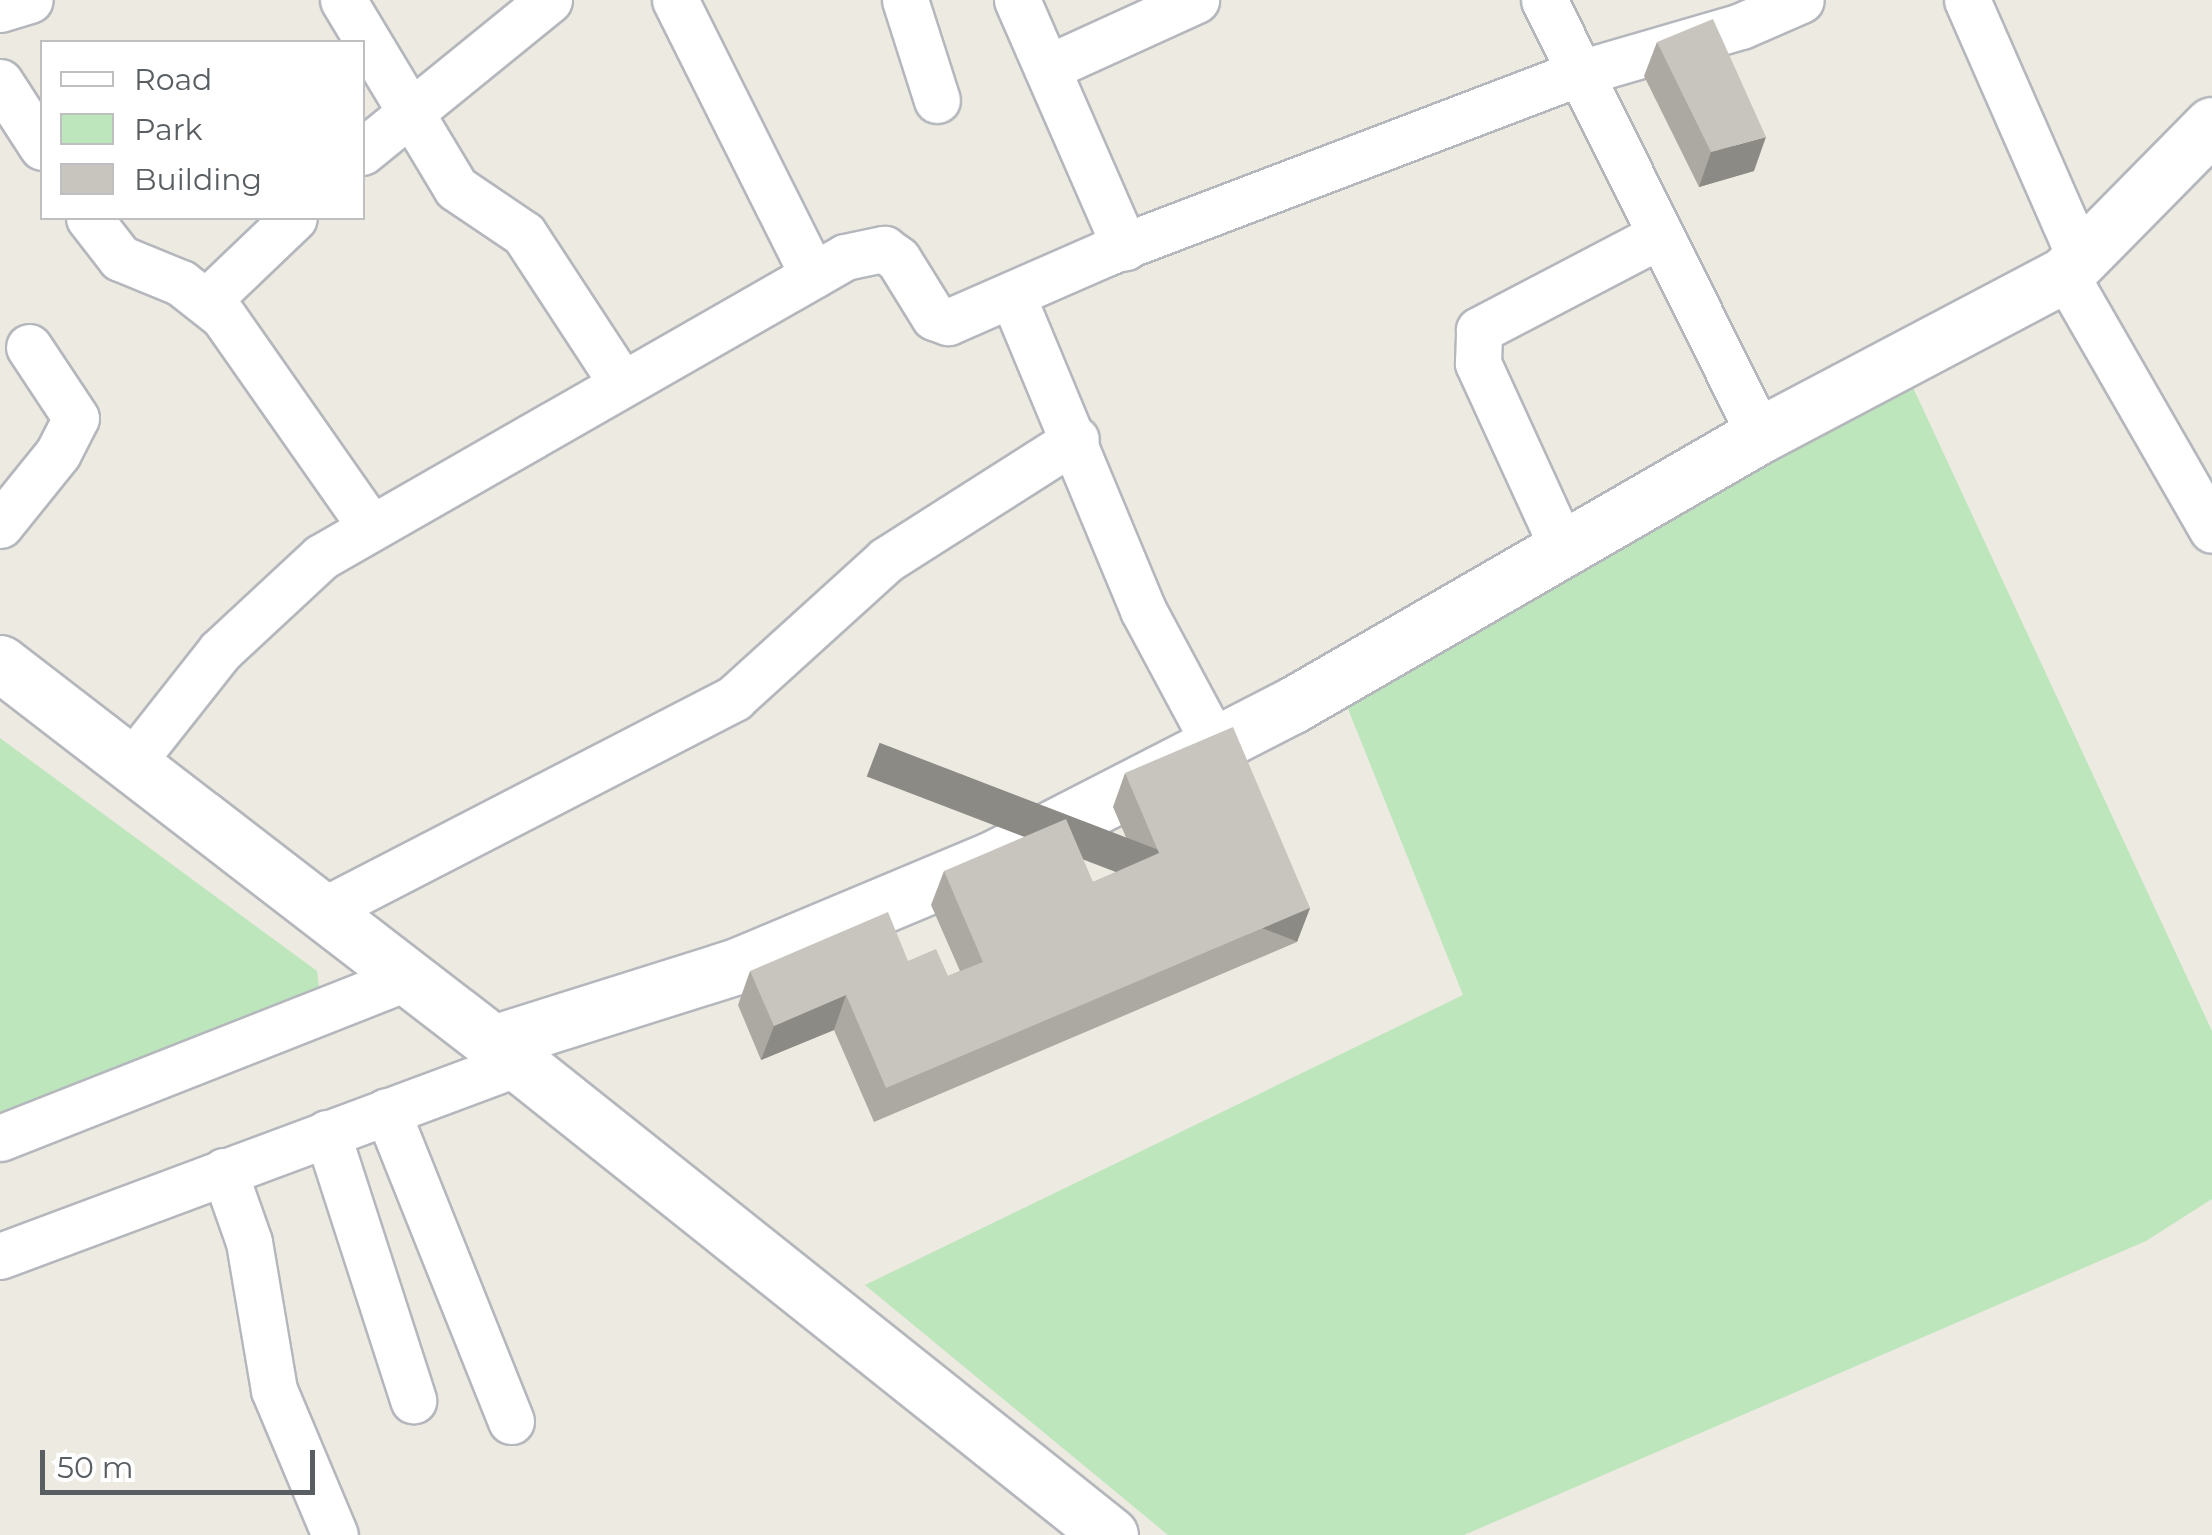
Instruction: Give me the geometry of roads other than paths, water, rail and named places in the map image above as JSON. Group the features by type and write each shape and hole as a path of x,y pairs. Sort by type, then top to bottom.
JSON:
{"street":[{"path":"0,8 30,0"},
{"path":"344,0 407,116 466,199 488,206 524,234 622,384"},
{"path":"365,150 549,0"},
{"path":"675,0 813,275"},
{"path":"905,0 937,100"},
{"path":"1017,0 1125,246"},
{"path":"1046,68 1196,0"},
{"path":"1544,0 1576,74 1760,435"},
{"path":"130,765 220,651 285,585 371,528 857,252 884,248 898,258 934,317 948,322 1125,246 1576,74 1741,26 1801,0"},
{"path":"1967,0 2073,267 2212,530"},
{"path":"0,82 40,144"},
{"path":"0,1256 387,1111 505,1053 736,966 993,860 1215,744 1564,551 1760,435 2073,267 2210,134"},
{"path":"90,220 120,258 181,283 207,301 371,528"},
{"path":"207,301 292,220"},
{"path":"1564,551 1478,363 1479,330 1659,236"},
{"path":"1012,295 1076,439 1143,610 1215,744"},
{"path":"0,525 58,453 76,418 30,347"},
{"path":"322,911 734,698 927,528 1076,439"},
{"path":"0,663 505,1053 1110,1535"},
{"path":"0,1138 408,978"},
{"path":"387,1111 511,1421"},
{"path":"327,1133 413,1400"},
{"path":"224,1171 249,1242 274,1390 335,1535"}]}
